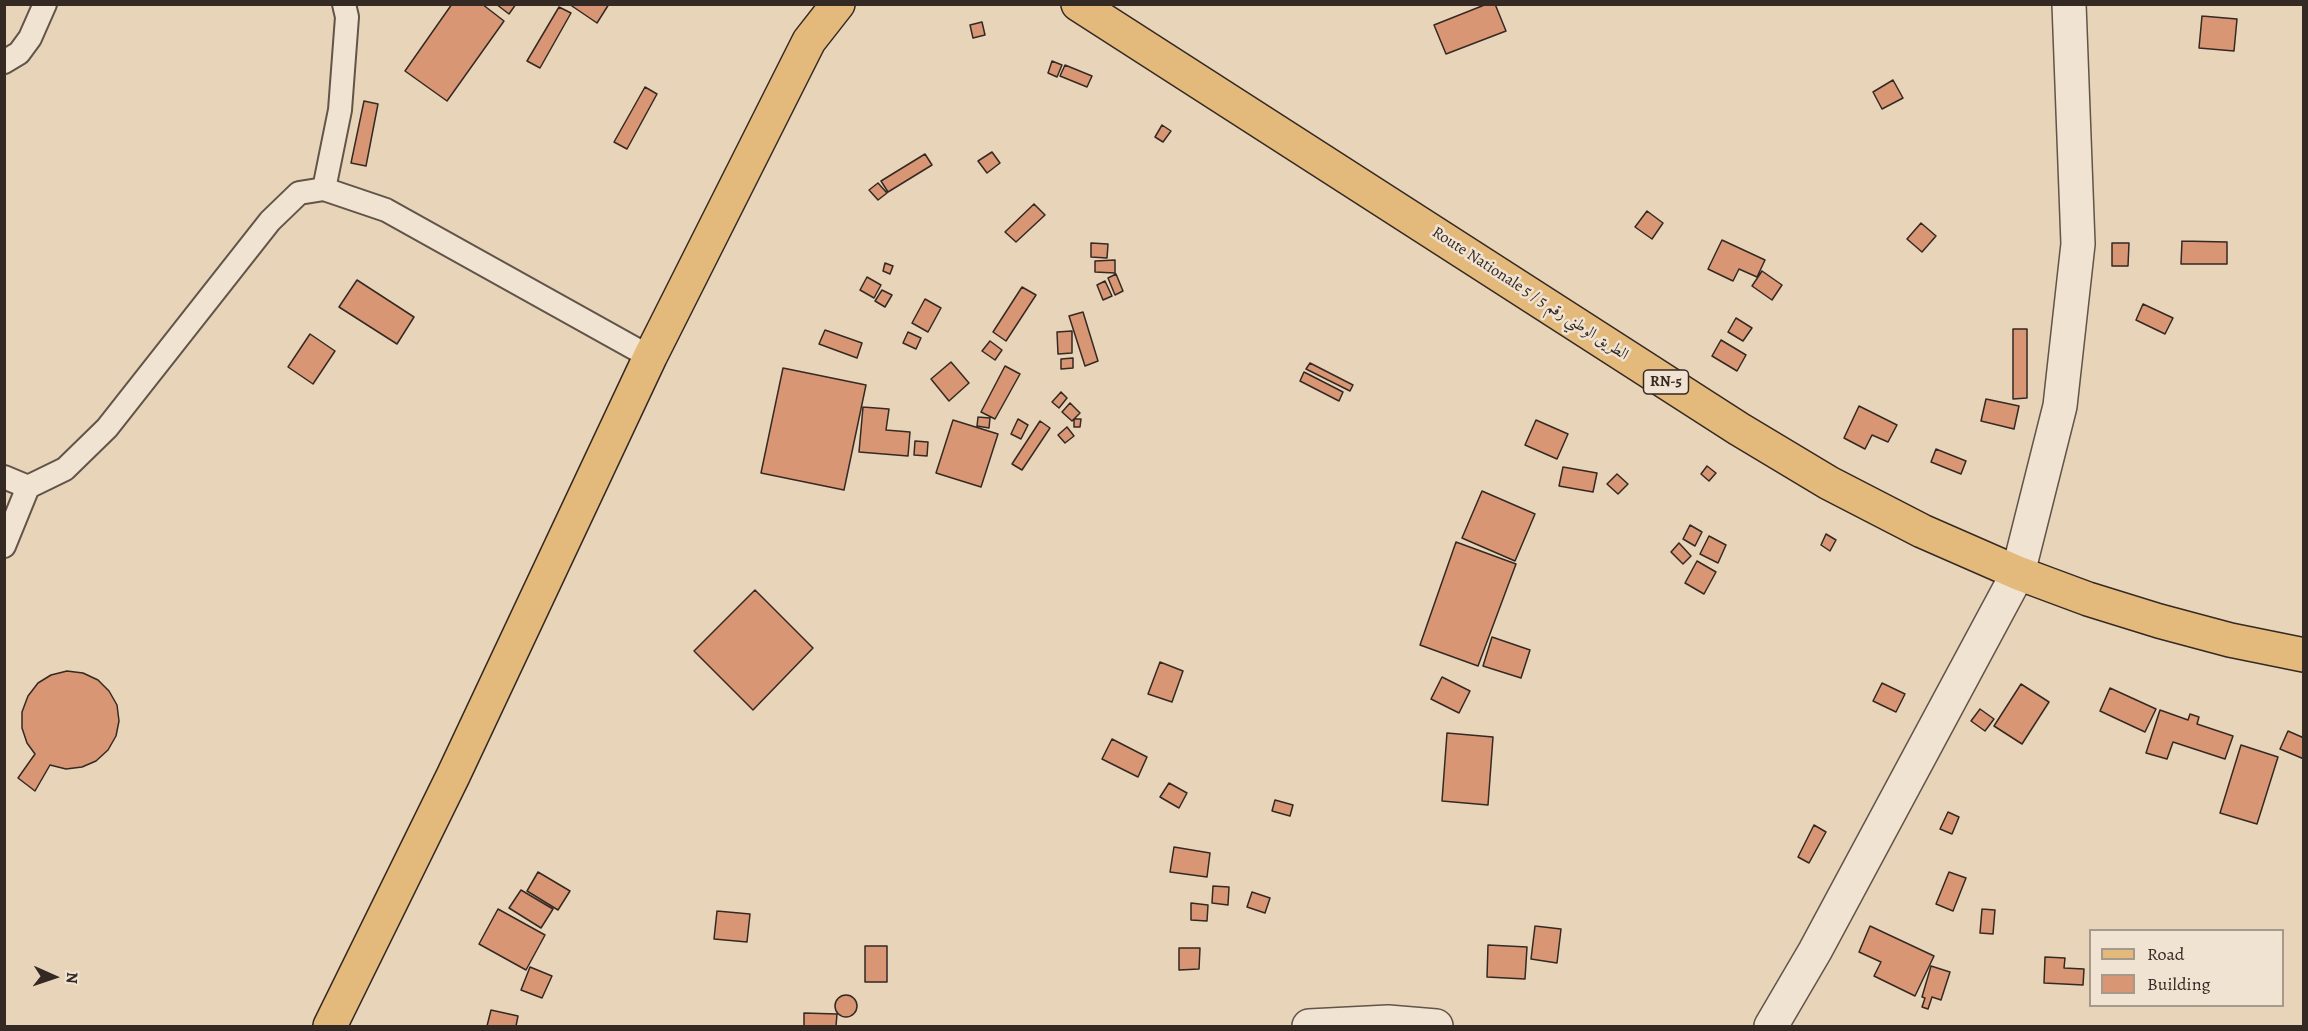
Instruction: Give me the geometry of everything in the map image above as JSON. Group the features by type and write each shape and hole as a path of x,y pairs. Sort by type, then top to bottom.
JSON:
{"main road":[{"path":"808,41 814,4"},
{"path":"330,1026 453,776 650,357 808,41 838,4"},
{"name":"Route Nationale 5 / الطريق الوطني رقم 5","path":"1078,4 1749,435 1829,483 1902,520 2018,573 2088,599 2230,640 2304,655"}],"street":[{"path":"1771,1026 1815,951 2018,573 2060,406 2078,244 2069,4"},
{"path":"1309,1026 1388,1022 1436,1026"}],"lane":[{"path":"4,62 19,53 30,38 45,4"},
{"path":"324,189 340,110 346,17 344,4"},
{"path":"4,546 28,487 65,469 107,428 270,221 299,194 324,189 386,210 650,357"},
{"path":"4,477 28,487"}],"building":[{"path":"452,4 482,4 504,21 447,101 405,71"},
{"path":"496,4 516,4 509,14"},
{"path":"569,4 609,4 597,23"},
{"path":"1487,4 1495,4 1506,31 1446,54 1434,25"},
{"path":"559,7 571,13 540,68 527,61"},
{"path":"2202,16 2237,19 2234,51 2199,48"},
{"path":"982,22 985,35 973,38 970,25"},
{"path":"1052,61 1062,65 1057,77 1048,73"},
{"path":"1065,65 1092,76 1087,87 1060,76"},
{"path":"1893,80 1903,98 1882,109 1873,92"},
{"path":"645,87 657,94 627,149 614,142"},
{"path":"364,101 378,104 366,166 351,163"},
{"path":"1162,125 1171,131 1163,142 1155,137"},
{"path":"992,152 1000,163 987,173 978,161"},
{"path":"925,154 932,165 888,192 881,181"},
{"path":"878,183 887,193 878,200 869,190"},
{"path":"1034,204 1045,215 1016,242 1005,232"},
{"path":"1647,211 1663,223 1652,239 1635,227"},
{"path":"1921,223 1936,236 1922,252 1907,239"},
{"path":"1722,240 1765,260 1757,277 1739,269 1733,281 1708,269"},
{"path":"2182,241 2227,242 2227,264 2181,264"},
{"path":"1091,243 1108,244 1107,258 1091,257"},
{"path":"2112,243 2129,243 2128,266 2112,266"},
{"path":"1115,260 1115,273 1095,272 1095,261"},
{"path":"885,263 893,266 890,274 883,271"},
{"path":"1762,271 1782,285 1772,300 1752,286"},
{"path":"1116,274 1123,291 1115,295 1108,278"},
{"path":"867,277 881,285 874,298 860,290"},
{"path":"357,280 414,317 397,344 339,307"},
{"path":"1105,281 1112,296 1103,300 1097,285"},
{"path":"1022,287 1036,295 1006,341 993,332"},
{"path":"882,290 892,295 885,307 875,301"},
{"path":"925,299 941,308 928,332 912,323"},
{"path":"2143,304 2173,318 2165,334 2136,320"},
{"path":"1083,312 1098,361 1085,366 1069,316"},
{"path":"1736,318 1752,328 1743,341 1728,332"},
{"path":"2013,329 2027,329 2027,398 2013,399"},
{"path":"825,330 862,343 857,358 819,344"},
{"path":"1072,331 1072,353 1058,354 1057,332"},
{"path":"908,332 921,338 916,349 903,343"},
{"path":"310,334 335,351 313,384 288,367"},
{"path":"1721,340 1746,355 1737,371 1712,356"},
{"path":"990,341 1002,350 995,360 982,351"},
{"path":"1073,358 1073,368 1061,369 1061,359"},
{"path":"951,362 969,383 949,401 931,379"},
{"path":"1310,363 1353,385 1350,391 1306,369"},
{"path":"1005,366 1020,374 995,419 981,412"},
{"path":"783,368 866,385 844,490 761,473"},
{"path":"1304,372 1343,392 1339,401 1300,381"},
{"path":"1061,392 1067,398 1059,408 1052,402"},
{"path":"1986,399 2019,406 2014,429 1981,421"},
{"path":"1070,403 1080,413 1072,421 1062,412"},
{"path":"1859,406 1897,425 1888,442 1872,435 1865,449 1844,438"},
{"path":"863,407 889,409 886,430 910,432 908,456 859,452"},
{"path":"978,417 990,418 989,428 977,426"},
{"path":"1018,419 1028,425 1021,439 1011,434"},
{"path":"1074,419 1081,419 1080,427 1074,427"},
{"path":"953,420 998,434 981,487 936,473"},
{"path":"1536,420 1568,434 1557,459 1525,445"},
{"path":"1040,421 1050,428 1022,470 1012,464"},
{"path":"1067,427 1074,436 1065,443 1058,435"},
{"path":"915,441 928,442 927,456 914,455"},
{"path":"1936,449 1966,461 1961,474 1931,462"},
{"path":"1707,466 1716,473 1709,481 1701,474"},
{"path":"1563,467 1597,473 1593,492 1559,486"},
{"path":"1617,474 1628,484 1618,494 1607,484"},
{"path":"1482,491 1535,514 1515,561 1462,538"},
{"path":"1690,525 1702,532 1695,546 1683,539"},
{"path":"1826,534 1836,540 1830,551 1821,545"},
{"path":"1709,536 1726,545 1718,563 1700,554"},
{"path":"1456,542 1516,564 1478,666 1420,645"},
{"path":"1679,543 1691,556 1683,564 1671,552"},
{"path":"1697,561 1716,572 1704,594 1685,583"},
{"path":"755,590 813,648 753,710 694,651"},
{"path":"1492,637 1530,650 1521,678 1483,666"},
{"path":"1160,662 1183,671 1172,702 1148,694"},
{"path":"67,671 83,673 98,680 109,691 117,705 119,721 116,736 108,750 96,761 82,767 66,769 50,765 35,791 18,778 35,754 27,743 22,728 22,712 28,696 38,683 51,675"},
{"path":"1442,677 1470,691 1459,713 1431,699"},
{"path":"1882,683 1905,694 1896,712 1873,701"},
{"path":"2021,684 2049,702 2022,744 1994,726"},
{"path":"2110,688 2156,709 2145,732 2100,711"},
{"path":"1980,709 1994,719 1985,731 1971,721"},
{"path":"2160,710 2188,720 2190,714 2199,717 2197,724 2233,736 2225,759 2173,742 2167,759 2146,753"},
{"path":"2288,731 2304,738 2304,759 2280,749"},
{"path":"1447,733 1493,737 1488,805 1442,801"},
{"path":"1112,739 1147,757 1138,777 1102,759"},
{"path":"2241,745 2278,757 2257,824 2220,813"},
{"path":"1169,783 1187,793 1179,808 1160,797"},
{"path":"1275,800 1293,805 1290,816 1272,811"},
{"path":"1948,812 1959,817 1952,834 1940,829"},
{"path":"1814,825 1826,832 1809,863 1798,857"},
{"path":"1174,847 1210,853 1207,877 1170,872"},
{"path":"538,872 570,891 558,910 527,891"},
{"path":"1949,872 1966,878 1953,911 1936,904"},
{"path":"1213,886 1229,887 1228,905 1212,903"},
{"path":"521,890 553,909 541,928 509,908"},
{"path":"1252,892 1270,898 1265,913 1247,907"},
{"path":"1191,903 1208,905 1207,921 1191,920"},
{"path":"498,909 545,935 526,970 479,944"},
{"path":"1982,909 1995,910 1993,934 1980,933"},
{"path":"717,911 750,914 747,942 714,939"},
{"path":"1535,926 1561,929 1557,963 1531,959"},
{"path":"1870,926 1934,956 1915,996 1874,976 1881,962 1859,952"},
{"path":"1488,945 1527,947 1525,979 1487,977"},
{"path":"865,946 887,946 887,982 865,982"},
{"path":"1179,948 1200,948 1199,969 1179,970"},
{"path":"2045,957 2065,958 2064,968 2084,969 2083,985 2044,983"},
{"path":"1931,966 1950,972 1941,1000 1932,997 1928,1009 1922,1007 1925,998 1922,997"},
{"path":"530,967 552,976 542,998 521,990"},
{"path":"842,995 850,995 857,1002 857,1010 850,1017 842,1017 835,1010 835,1002"},
{"path":"491,1010 518,1016 516,1026 487,1026"},
{"path":"804,1013 837,1014 836,1026 804,1026"}]}
